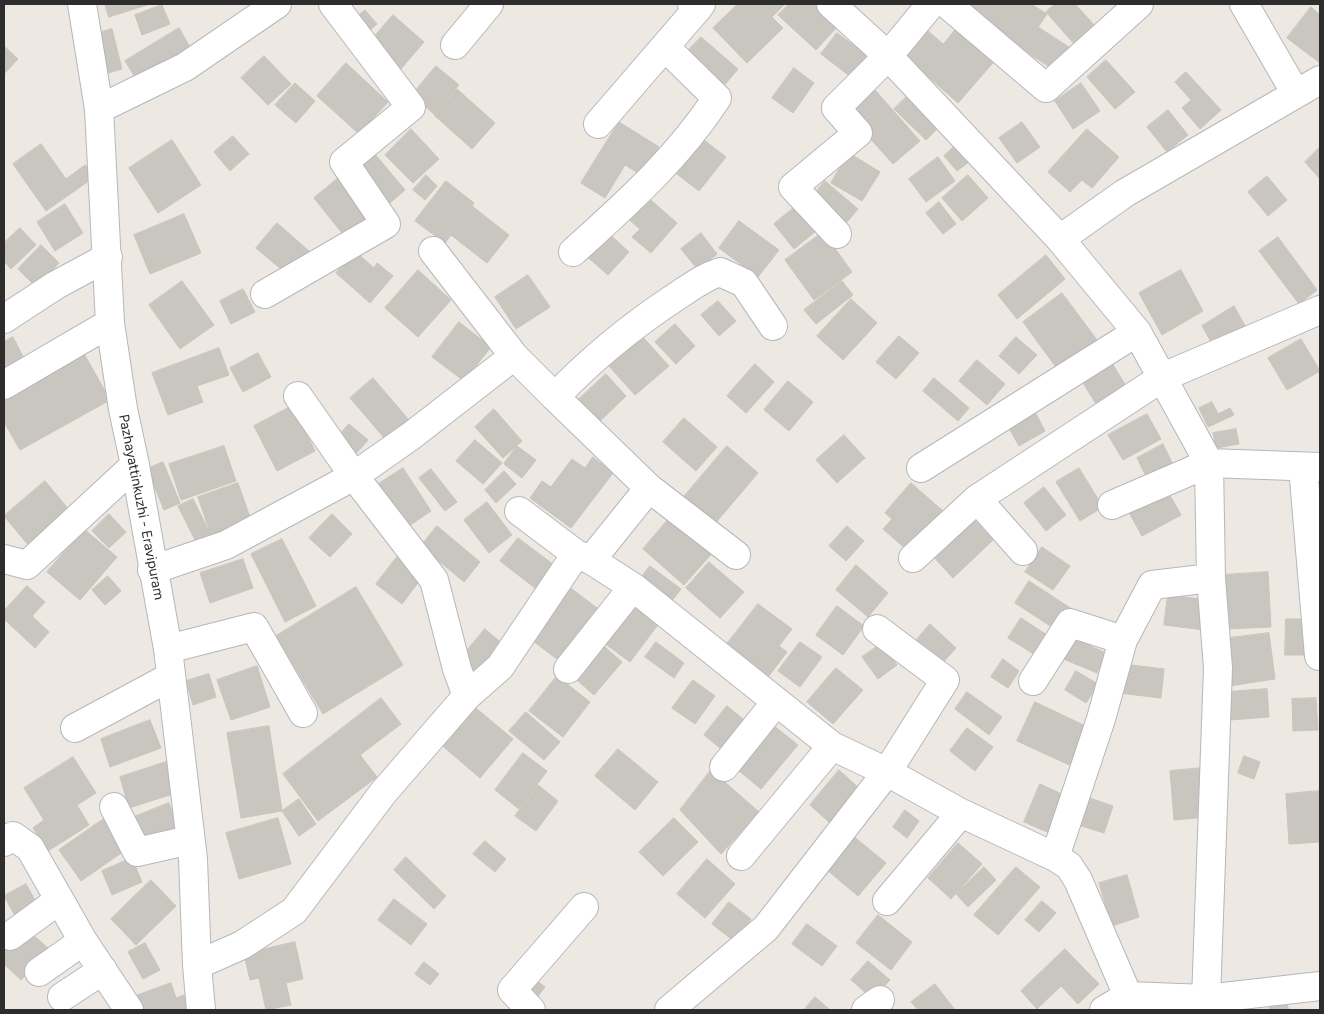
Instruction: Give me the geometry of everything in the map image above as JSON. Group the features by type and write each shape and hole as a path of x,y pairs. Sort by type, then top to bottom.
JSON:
{"street":[{"name":"Pazhayattinkuzhi - Eravipuram","path":"82,4 98,109 108,258 110,323 123,410 135,465 152,570 168,649 193,859 197,965 201,1010"},
{"path":"98,109 185,67 277,4"},
{"path":"266,294 386,224 344,162 411,107 333,4"},
{"path":"454,45 488,4"},
{"path":"831,4 888,56 1060,239 1137,332 1209,463 1211,578 1218,668 1206,999"},
{"path":"837,234 793,187 858,133 836,108 888,56 931,4"},
{"path":"947,4 1046,88 1139,4"},
{"path":"1060,239 1125,193 1314,84 1244,4"},
{"path":"598,124 665,47 697,5"},
{"path":"573,252 632,198 674,156 699,126 717,98 665,47"},
{"path":"433,251 514,356 554,397 649,488 736,555"},
{"path":"4,319 56,285 108,258"},
{"path":"554,397 576,375 648,315 708,276 720,272 744,283 773,326"},
{"path":"913,558 976,499 1163,377 1320,310"},
{"path":"4,385 110,323"},
{"path":"921,468 1137,332"},
{"path":"152,570 226,545 354,476 411,436 514,356"},
{"path":"298,396 354,476 434,580 457,669 467,696"},
{"path":"1112,505 1209,463 1265,463 1312,467 1319,656"},
{"path":"4,559 27,565 135,465"},
{"path":"197,965 242,946 294,910 383,793 467,696 500,667 583,557 649,488"},
{"path":"976,499 1023,551"},
{"path":"519,511 583,557 633,587 832,746 887,772 961,813 1055,857 1069,866 1078,880 1128,996"},
{"path":"1055,857 1101,719 1123,640 1152,585 1211,578"},
{"path":"568,668 633,587"},
{"path":"1033,681 1070,624 1123,640"},
{"path":"168,649 254,627 303,713"},
{"path":"669,1010 766,928 887,772 945,680 877,630"},
{"path":"74,728 170,677"},
{"path":"724,767 776,702"},
{"path":"741,856 832,746"},
{"path":"114,807 137,852 190,840"},
{"path":"887,901 961,813"},
{"path":"4,842 13,836 30,848 83,941 127,1010"},
{"path":"10,936 59,900"},
{"path":"531,1010 512,990 584,907"},
{"path":"38,972 83,941"},
{"path":"62,997 102,970"},
{"path":"1104,1010 1128,996 1163,1003 1320,986"}],"building":[{"path":"105,4 150,4 109,17"},
{"path":"738,4 785,4 772,17 783,28 747,63 713,28"},
{"path":"789,4 814,4 838,26 816,50 778,15"},
{"path":"953,4 1031,4 1047,14 1038,27 1072,49 1058,72"},
{"path":"1055,4 1075,4 1097,28 1076,46 1046,12"},
{"path":"162,5 170,24 142,35 135,15"},
{"path":"1311,7 1320,15 1320,63 1287,38"},
{"path":"365,10 377,24 362,37 350,23"},
{"path":"393,15 424,42 400,70 369,43"},
{"path":"960,24 998,57 958,103 905,56 927,30 943,44"},
{"path":"179,28 194,54 141,87 125,61"},
{"path":"112,29 122,69 101,75 91,35"},
{"path":"837,33 872,59 856,81 821,54"},
{"path":"701,37 738,69 722,88 684,55"},
{"path":"4,46 18,59 4,74"},
{"path":"264,56 291,84 268,105 241,78"},
{"path":"1106,60 1135,92 1115,109 1087,77"},
{"path":"346,63 388,102 359,134 317,96"},
{"path":"436,66 459,85 434,114 412,95"},
{"path":"794,68 814,83 793,113 772,98"},
{"path":"1186,72 1221,110 1200,129 1182,108 1191,100 1175,82"},
{"path":"868,82 920,141 893,164 841,106"},
{"path":"295,83 315,101 296,123 275,105"},
{"path":"1081,83 1100,111 1073,129 1055,101"},
{"path":"457,89 495,123 472,149 434,115"},
{"path":"909,94 941,125 926,140 894,109"},
{"path":"1168,110 1188,135 1167,152 1147,127"},
{"path":"619,122 659,147 641,175 625,165 605,198 581,183"},
{"path":"1022,122 1040,147 1017,163 999,138"},
{"path":"411,129 439,159 413,183 385,155"},
{"path":"1087,129 1119,157 1092,188 1082,180 1070,192 1048,172"},
{"path":"233,136 249,154 230,171 214,152"},
{"path":"700,137 726,157 699,191 673,171"},
{"path":"172,140 201,185 158,213 129,168"},
{"path":"41,144 66,179 85,165 93,178 46,211 13,164"},
{"path":"956,145 970,161 957,171 944,156"},
{"path":"1320,147 1320,179 1305,162"},
{"path":"374,153 405,190 384,208 353,171"},
{"path":"849,153 880,172 862,201 831,183"},
{"path":"938,157 955,181 926,202 909,179"},
{"path":"342,175 374,215 346,238 314,198"},
{"path":"426,175 437,186 425,200 413,190"},
{"path":"968,175 988,198 962,221 942,198"},
{"path":"1267,176 1287,200 1268,216 1248,192"},
{"path":"446,181 474,203 472,206 509,235 487,263 451,235 445,243 415,221"},
{"path":"825,181 858,209 841,229 808,201"},
{"path":"645,195 677,223 651,253 632,237 640,229 626,217"},
{"path":"939,202 956,224 943,234 926,213"},
{"path":"65,204 83,233 55,251 37,222"},
{"path":"796,206 816,231 794,249 774,224"},
{"path":"184,214 201,253 150,274 134,235"},
{"path":"739,221 779,250 758,277 719,248"},
{"path":"277,223 309,251 288,275 256,248"},
{"path":"20,228 36,245 11,269 4,261 4,243"},
{"path":"605,230 629,252 608,275 584,254"},
{"path":"823,232 852,272 814,300 785,260"},
{"path":"701,233 717,254 698,270 681,249"},
{"path":"1278,237 1317,290 1299,304 1259,251"},
{"path":"41,245 59,263 36,287 18,269"},
{"path":"356,252 374,268 377,263 393,276 370,303 336,273"},
{"path":"1046,255 1065,279 1017,319 998,295"},
{"path":"418,270 451,300 418,337 385,308"},
{"path":"1181,270 1203,311 1162,335 1139,293"},
{"path":"528,275 550,307 516,329 495,297"},
{"path":"182,281 214,325 180,349 149,305"},
{"path":"842,281 853,295 816,324 804,310"},
{"path":"243,289 255,312 231,324 220,301"},
{"path":"1062,293 1097,340 1058,370 1023,322"},
{"path":"851,299 877,323 843,360 817,336"},
{"path":"718,301 736,321 719,336 701,315"},
{"path":"1234,306 1249,333 1217,352 1202,326"},
{"path":"459,322 491,347 464,381 432,357"},
{"path":"675,324 695,346 676,364 655,342"},
{"path":"641,335 669,366 635,395 608,365"},
{"path":"899,336 919,353 896,379 876,362"},
{"path":"13,337 28,366 4,379 4,342"},
{"path":"1016,337 1037,355 1019,374 999,356"},
{"path":"1301,339 1320,371 1287,390 1268,358"},
{"path":"219,348 229,375 197,386 203,402 168,415 152,373"},
{"path":"82,350 110,400 20,450 4,422 4,394"},
{"path":"258,353 271,377 243,392 230,368"},
{"path":"977,360 1005,384 987,405 959,381"},
{"path":"1110,360 1126,386 1096,404 1080,378"},
{"path":"755,364 774,382 746,413 727,396"},
{"path":"606,374 626,396 597,424 577,401"},
{"path":"373,378 409,420 386,440 350,398"},
{"path":"934,378 969,408 958,421 923,391"},
{"path":"788,381 813,402 789,431 764,410"},
{"path":"1212,402 1218,414 1230,408 1234,415 1208,427 1199,408"},
{"path":"292,406 315,451 277,471 254,426"},
{"path":"494,409 522,441 503,458 475,427"},
{"path":"1035,412 1045,431 1019,446 1009,428"},
{"path":"1147,414 1161,439 1123,460 1108,435"},
{"path":"684,418 717,447 696,471 663,442"},
{"path":"349,424 368,440 354,456 335,440"},
{"path":"1236,429 1239,444 1216,448 1213,433"},
{"path":"844,435 865,458 837,483 816,460"},
{"path":"475,440 502,463 483,484 456,461"},
{"path":"1163,444 1177,473 1151,486 1137,458"},
{"path":"224,446 236,481 181,500 169,464"},
{"path":"517,446 536,460 522,478 504,464"},
{"path":"727,446 758,473 713,526 681,500"},
{"path":"593,457 613,473 571,528 530,498 542,481 551,487 572,459 585,468"},
{"path":"163,462 180,503 164,510 147,469"},
{"path":"403,468 431,511 406,528 377,485"},
{"path":"1079,468 1103,507 1080,521 1056,482"},
{"path":"431,469 457,502 445,511 419,478"},
{"path":"504,471 516,484 496,503 485,490"},
{"path":"45,481 70,511 29,546 4,516"},
{"path":"238,483 251,520 211,535 198,497"},
{"path":"911,483 943,511 908,551 883,529 892,519 885,513"},
{"path":"1044,487 1066,515 1046,531 1024,503"},
{"path":"1166,488 1181,515 1142,536 1127,509"},
{"path":"193,499 211,535 196,542 178,506"},
{"path":"487,502 512,535 489,553 464,520"},
{"path":"109,514 126,532 109,548 92,531"},
{"path":"332,514 352,534 330,557 309,538"},
{"path":"969,514 993,540 953,578 929,552"},
{"path":"672,515 714,551 684,585 643,549"},
{"path":"437,526 480,562 464,582 421,546"},
{"path":"847,526 864,541 846,561 829,546"},
{"path":"84,529 117,557 80,600 47,572"},
{"path":"518,538 554,565 535,588 500,561"},
{"path":"282,539 316,606 285,622 251,554"},
{"path":"1042,547 1070,566 1053,590 1025,572"},
{"path":"397,557 423,576 402,604 376,584"},
{"path":"243,559 253,588 210,603 200,573"},
{"path":"709,562 744,592 720,618 686,588"},
{"path":"856,565 888,593 868,617 836,590"},
{"path":"650,566 681,589 671,602 640,579"},
{"path":"1268,572 1271,627 1225,629 1222,575"},
{"path":"108,576 121,591 105,605 92,590"},
{"path":"1029,581 1072,609 1058,631 1015,603"},
{"path":"27,586 45,602 32,616 49,632 35,648 4,619 4,611"},
{"path":"568,586 605,614 566,666 529,638"},
{"path":"356,587 403,665 323,714 276,636"},
{"path":"1168,595 1208,600 1204,630 1164,625"},
{"path":"634,602 660,622 630,662 604,643"},
{"path":"758,604 792,629 779,646 787,652 765,681 723,649"},
{"path":"837,606 864,626 843,655 816,635"},
{"path":"1021,618 1050,637 1037,656 1008,638"},
{"path":"1286,619 1312,619 1312,655 1285,655"},
{"path":"930,624 956,648 939,667 913,644"},
{"path":"485,629 505,646 479,677 459,660"},
{"path":"1269,633 1275,679 1229,686 1222,639"},
{"path":"1070,637 1106,653 1097,673 1061,658"},
{"path":"598,641 622,662 594,695 570,674"},
{"path":"656,642 684,663 674,678 645,657"},
{"path":"800,642 822,657 800,687 778,671"},
{"path":"882,643 897,665 878,679 862,657"},
{"path":"1003,659 1019,671 1008,688 991,677"},
{"path":"1123,664 1164,669 1161,698 1119,693"},
{"path":"257,666 270,707 231,720 217,680"},
{"path":"836,668 863,690 833,724 807,702"},
{"path":"1076,671 1098,684 1086,703 1065,690"},
{"path":"209,674 216,697 193,705 186,681"},
{"path":"557,676 590,702 563,737 529,711"},
{"path":"693,680 715,696 695,724 672,708"},
{"path":"1267,689 1269,717 1230,720 1227,692"},
{"path":"967,692 1002,717 989,735 955,709"},
{"path":"381,698 401,724 360,755 377,777 318,821 283,774"},
{"path":"1316,698 1318,730 1293,731 1292,699"},
{"path":"1035,702 1094,730 1076,768 1017,741"},
{"path":"471,704 513,739 480,778 438,742"},
{"path":"727,706 748,723 725,752 704,735"},
{"path":"526,712 560,742 544,760 509,731"},
{"path":"150,720 161,748 110,767 101,739"},
{"path":"769,722 798,745 761,789 733,766"},
{"path":"269,726 282,811 241,818 227,733"},
{"path":"967,728 993,747 975,771 950,751"},
{"path":"618,749 658,782 635,810 595,776"},
{"path":"523,753 547,771 519,809 495,790"},
{"path":"1244,756 1260,762 1254,779 1238,773"},
{"path":"73,757 96,793 77,805 89,825 48,851 33,828 44,820 24,788"},
{"path":"169,761 179,792 129,808 120,777"},
{"path":"1203,768 1207,817 1174,820 1170,771"},
{"path":"711,770 759,812 721,854 680,810"},
{"path":"839,770 860,789 830,823 810,805"},
{"path":"1040,784 1068,797 1052,834 1024,822"},
{"path":"538,785 558,801 536,831 515,816"},
{"path":"1320,791 1320,842 1289,844 1286,794"},
{"path":"1078,794 1113,806 1104,833 1069,822"},
{"path":"299,799 316,824 299,836 282,811"},
{"path":"169,803 180,833 145,846 134,817"},
{"path":"905,810 919,821 907,838 893,827"},
{"path":"105,818 127,849 81,881 59,850"},
{"path":"278,818 291,864 239,879 226,833"},
{"path":"674,818 698,842 663,876 639,852"},
{"path":"847,831 886,863 858,896 820,864"},
{"path":"485,841 506,859 495,872 473,854"},
{"path":"958,843 982,864 951,899 928,878"},
{"path":"406,857 446,896 434,909 394,870"},
{"path":"132,858 142,882 112,895 102,871"},
{"path":"707,859 735,884 705,918 677,894"},
{"path":"984,867 996,880 968,907 956,894"},
{"path":"1016,867 1040,887 998,935 974,915"},
{"path":"1127,875 1139,917 1112,926 1099,883"},
{"path":"151,880 176,906 136,945 111,919"},
{"path":"26,884 40,909 18,921 4,896"},
{"path":"394,899 427,924 411,945 378,920"},
{"path":"1042,901 1056,913 1039,932 1025,920"},
{"path":"729,902 751,919 734,941 712,924"},
{"path":"878,915 912,942 891,970 856,943"},
{"path":"807,924 837,946 822,966 792,944"},
{"path":"24,927 49,949 21,980 4,964 4,950"},
{"path":"295,942 303,979 286,983 291,1005 266,1010 259,978 250,980 244,954"},
{"path":"145,943 160,970 143,979 128,952"},
{"path":"1065,949 1099,984 1078,1004 1061,986 1037,1009 1021,991"},
{"path":"868,961 890,980 873,999 851,980"},
{"path":"424,962 439,974 430,985 415,974"},
{"path":"532,977 545,987 531,1005 519,995"},
{"path":"171,983 176,998 195,991 188,1010 138,1010 133,997"},
{"path":"935,984 955,1010 918,1010 911,1002"},
{"path":"1282,992 1289,1010 1270,1010 1266,999"},
{"path":"815,997 830,1010 804,1010"}]}
